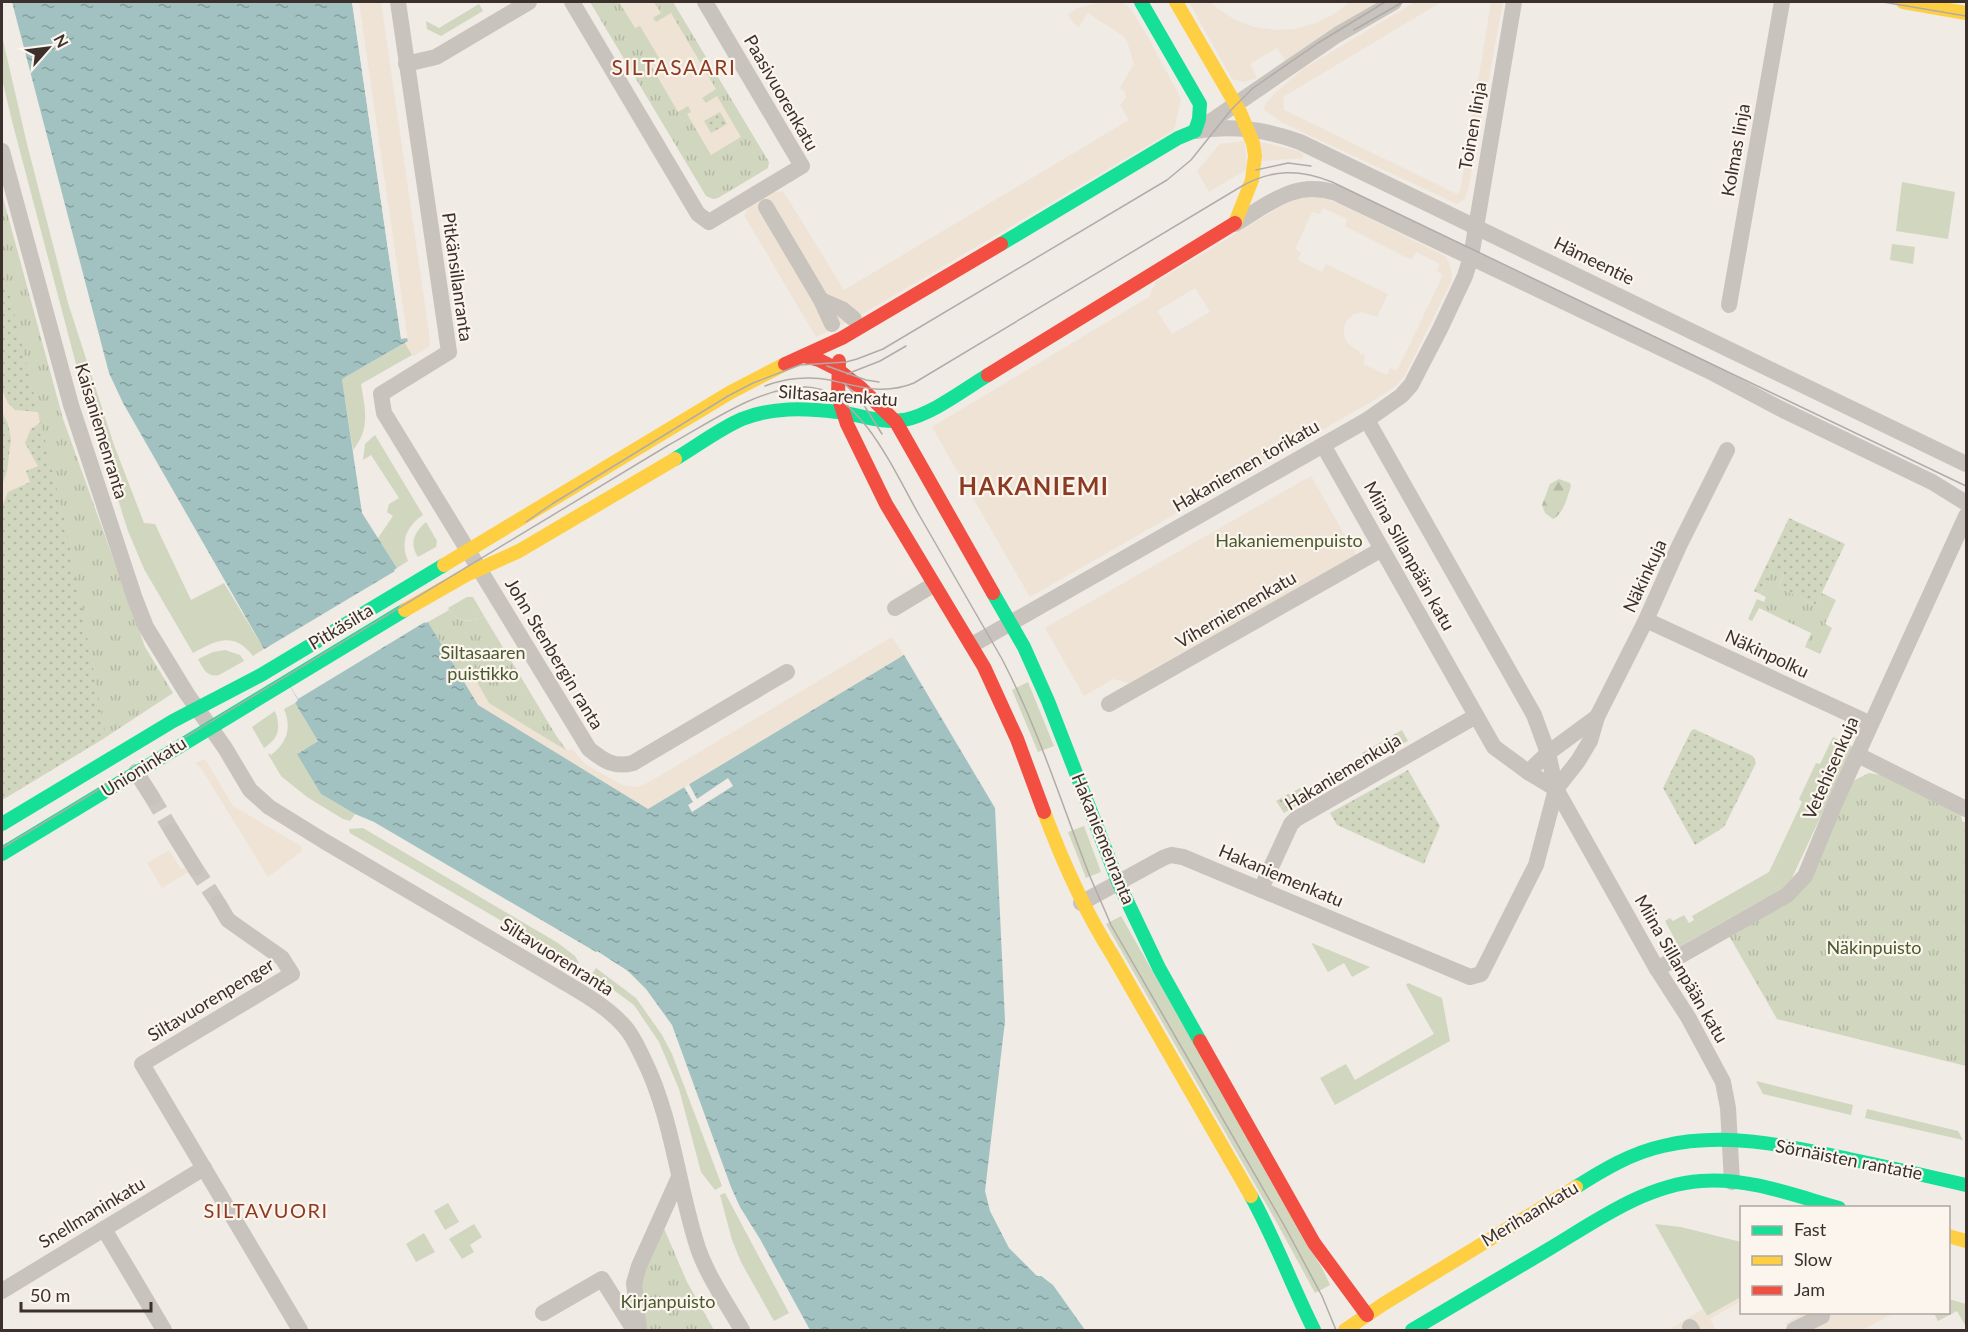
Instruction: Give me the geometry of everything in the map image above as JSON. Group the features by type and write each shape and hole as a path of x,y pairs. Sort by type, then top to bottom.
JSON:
{"main road":[{"path":"1142,2 1200,104 1195,131"},
{"path":"1176,2 1236,105 1254,144 1256,168 1252,185 1235,224"},
{"path":"1902,2 1966,13"},
{"name":"Siltasaarenkatu","path":"405,589 731,392 804,356 837,331 1178,138 1195,131"},
{"name":"Siltasaarenkatu","path":"415,605 458,579 519,550 748,416 773,409 843,412 896,422 927,412 1235,224"},
{"path":"837,331 836,382 843,412 873,483 933,585 972,645 998,695 1081,903 1122,970 1264,1219 1294,1290 1314,1330"},
{"name":"Hakaniemenranta","path":"804,356 837,369 861,388 896,422 1024,647 1048,701 1119,884 1164,978 1308,1233 1367,1315"},
{"name":"Pitkäsilta","path":"277,665 405,589"},
{"name":"Pitkäsilta","path":"287,681 415,605"},
{"name":"Unioninkatu","path":"2,824 173,722 277,665"},
{"name":"Unioninkatu","path":"2,854 287,681"},
{"name":"Merihaankatu","path":"1345,1330 1553,1200 1623,1160 1668,1145 1731,1139"},
{"name":"Sörnäisten rantatie","path":"1731,1139 1792,1147 1966,1185"},
{"path":"1412,1330 1626,1204 1681,1184 1702,1181 1732,1182 1831,1206"},
{"path":"1950,1236 1966,1240"}],"street":[{"name":"Pitkänsillanranta","path":"398,2 449,352 381,394 384,413 479,569"},
{"path":"406,64 436,57 529,2"},
{"name":"Paasivuorenkatu","path":"572,2 698,214 709,222 802,166 705,2"},
{"name":"Siltasaarenkatu","path":"1195,131 1328,41 1394,2"},
{"name":"Toinen linja","path":"1471,257 1514,2"},
{"name":"Kolmas linja","path":"1729,305 1782,2"},
{"name":"Hämeentie","path":"1195,131 1217,128 1249,129 1269,132 1300,142 1966,464"},
{"name":"Kaisaniemenranta","path":"2,151 70,405 124,569 146,627 211,726"},
{"path":"1235,224 1300,189 1313,187 1336,193 1709,371 1788,413 1932,482 1966,503"},
{"path":"766,207 837,331"},
{"name":"Hakaniemen torikatu","path":"972,645 1367,420 1401,396 1411,385 1440,329 1465,276 1471,257"},
{"path":"821,300 842,309 854,319"},
{"name":"Miina Sillanpään katu","path":"1367,420 1534,715 1548,753 1556,789 1723,1082 1731,1139 1732,1182"},
{"name":"Miina Sillanpään katu","path":"1323,445 1494,747 1556,789"},
{"name":"Näkinkuja","path":"1470,977 1481,974 1536,865 1556,789 1590,741 1597,717 1727,450"},
{"name":"Vetehisenkuja","path":"1657,969 1787,895 1805,876 1839,808 1871,724 1966,516"},
{"name":"Viherniemenkatu","path":"1109,704 1382,549"},
{"name":"John Stenbergin ranta","path":"479,569 589,749 607,762 621,766 633,764 787,672"},
{"path":"895,608 933,585"},
{"name":"Näkinpolku","path":"1646,620 1871,724"},
{"name":"Hakaniemenkuja","path":"1261,889 1291,824 1296,819 1476,716"},
{"name":"Näkinkuja","path":"1528,772 1548,753 1597,717"},
{"name":"Siltavuorenranta","path":"211,726 250,790 269,807 559,979 614,1015 627,1028 649,1069 666,1119 696,1245 742,1330"},
{"path":"1858,755 1966,809"},
{"path":"136,772 152,797"},
{"path":"172,831 195,868"},
{"name":"Hakaniemenkatu","path":"1081,903 1171,855 1183,857 1470,977"},
{"name":"Siltavuorenpenger","path":"218,903 228,920 282,958 292,974 142,1064 300,1330"},
{"name":"Snellmaninkatu","path":"2,1292 204,1168"},
{"path":"639,1330 634,1283 639,1266 679,1177"},
{"path":"104,1229 164,1330"},
{"path":"543,1314 602,1279 634,1330"},
{"path":"1794,1330 1822,1314"}],"green space":[{"path":"590,2 673,2 769,162 768,168 718,198 713,199 706,196"},
{"path":"479,4 483,11 441,36 427,29 426,21 439,28"},
{"path":"2,36 68,303 114,445 144,523 155,524 191,600 224,583 264,649 253,656 239,643 224,640 209,644 193,653 144,569 128,531 81,383 12,121 2,79"},
{"path":"720,112 727,124 711,134 704,121"},
{"path":"1902,182 1955,192 1948,239 1896,231"},
{"path":"2,194 63,419 145,647 173,693 2,800"},
{"path":"1892,244 1915,247 1913,264 1890,260"},
{"path":"2,263 67,531 106,737 2,800"},
{"path":"405,343 412,355 361,384 365,418 359,442 353,450 342,379"},
{"path":"375,435 423,515 412,524 406,535 405,548 408,561 397,568 378,538 393,516 387,512 389,504 399,498 371,455 363,460 365,444"},
{"path":"1559,479 1570,483 1571,486 1562,509 1553,519 1545,513 1542,505 1550,484"},
{"path":"1789,518 1845,544 1816,605 1778,587 1784,574 1772,569 1760,594 1754,591"},
{"path":"426,522 437,541 436,547 418,557 413,543 414,538"},
{"path":"1772,568 1784,574 1778,587 1816,605 1822,593 1836,600 1825,624 1832,628 1820,654 1805,647 1811,633 1759,608 1752,621 1748,619 1757,599 1764,602 1766,597 1760,594"},
{"path":"467,597 473,597 484,616 474,620 455,617 448,608"},
{"name":"Siltasaaren puistikko","path":"449,610 465,620 474,620 484,616 557,737 579,767 478,705 428,622"},
{"path":"225,650 240,655 244,661 219,675 208,674 198,659 213,652"},
{"path":"1028,682 1054,746 1038,752 1012,690"},
{"path":"295,703 318,741 298,753 321,794 355,814 350,821 307,797 281,776 268,754 271,755 284,740 288,723 284,709"},
{"path":"275,711 278,723 276,736 264,748 252,727"},
{"path":"1694,729 1753,756 1756,763 1724,827 1695,845 1663,788"},
{"path":"1402,730 1408,741 1368,764 1362,753"},
{"path":"1833,737 1853,747 1792,878 1783,888 1679,947 1665,921 1670,918 1673,921 1684,915 1689,923 1694,920 1692,916 1769,872 1802,802 1799,799 1816,763 1820,764"},
{"path":"1408,770 1440,826 1424,864 1337,825 1330,813"},
{"name":"Näkinpuisto","path":"1869,773 1886,776 1961,814 1962,821 1966,823 1966,1066 1777,1019 1728,934 1794,897 1853,781"},
{"path":"1300,788 1307,800 1284,813 1276,801"},
{"path":"1084,826 1101,872 1086,878 1068,832"},
{"path":"363,828 558,943 575,956 579,963 559,954 350,833 349,829"},
{"path":"1121,916 1330,1285 1315,1293 1106,924"},
{"path":"1312,944 1370,967 1352,977 1344,963 1328,972"},
{"path":"596,968 636,998 662,1035 672,1054 722,1186 715,1190 701,1172 679,1089 659,1042 634,1005 592,974"},
{"path":"1408,983 1442,998 1450,1041 1335,1105 1320,1078 1346,1064 1355,1080 1434,1034 1406,985"},
{"path":"1756,1081 1853,1105 1851,1115 1763,1094"},
{"path":"1867,1109 1958,1131 1963,1140 1865,1118"},
{"path":"725,1193 789,1313 774,1321 741,1262 732,1240 720,1195"},
{"path":"448,1203 459,1222 445,1230 434,1211"},
{"path":"474,1224 482,1237 470,1245 474,1252 462,1259 449,1239"},
{"path":"1655,1224 1681,1227 1740,1242 1740,1298 1707,1316"},
{"name":"Kirjanpuisto","path":"663,1226 687,1282 714,1330 645,1330 640,1282"},
{"path":"424,1233 435,1252 416,1262 406,1244"},
{"path":"1950,1299 1966,1304 1966,1327 1957,1311 1938,1321 1934,1314 1950,1314"}],"shaded area":[{"path":"359,2 381,2 429,333 430,346 413,356 405,343 408,341"},
{"path":"619,2 654,2 661,13 653,18 656,22 671,13 716,89 702,98 706,103 717,96 741,137 711,155 687,114 691,112 688,106 678,112 650,64 659,58 640,26 635,28","holes":["720,112 727,124 711,133 704,121"]},
{"path":"1101,2 1121,2 1130,8 1148,37 1181,99 1174,130 854,319 816,337 744,215 751,204 769,193 783,191 844,290 1129,120 1120,105 1126,97 1125,92 1120,88 1134,64 1127,41 1088,13 1079,27 1068,15 1075,9"},
{"path":"1189,2 1210,2 1234,19 1254,27 1275,30 1295,29 1316,23 1334,14 1350,2 1377,2 1328,31 1285,61 1277,48 1250,64 1257,78 1244,82 1232,79"},
{"path":"1415,2 1441,2 1283,97 1284,110 1457,194 1460,192 1491,2 1503,2 1468,190 1465,199 1457,204 1283,123 1264,110 1265,104 1275,93 1303,69"},
{"path":"1245,141 1247,169 1209,192 1197,171 1220,144"},
{"path":"1260,142 1298,151 1303,154 1303,158 1262,161"},
{"path":"1317,196 1340,204 1445,256 1449,263 1451,282 1405,375 1397,385 1383,395 1030,597 932,427 1149,297 1156,282 1280,207 1305,197","holes":["1323,208 1347,219 1345,226 1409,259 1412,259 1416,252 1440,264 1437,271 1443,275 1397,371 1390,368 1387,375 1363,364 1365,355 1360,354 1348,344 1344,336 1347,320 1354,314 1362,312 1377,317 1388,294 1326,264 1322,272 1298,260 1301,253 1295,249 1312,212 1319,214","1195,288 1210,312 1172,334 1157,311"]},
{"path":"2,390 8,403 15,410 38,412 40,423 31,429 25,443 38,466 26,471 30,482 8,492 2,507 2,485 7,471 11,439 8,424 2,412"},
{"name":"Hakaniemenpuisto","path":"1311,476 1356,555 1129,683 1113,679 1084,696 1045,628"},
{"path":"892,637 904,655 648,809 478,705 457,672 468,666 489,703 568,751 572,749 585,764 622,785 639,787"},
{"path":"205,759 233,806 301,846 302,851 268,877 201,768 195,763"},
{"path":"169,850 181,869 185,868 188,872 162,888 147,863"},
{"path":"1740,1298 1740,1302 1710,1319 1716,1330 1669,1330 1703,1309 1708,1316"},
{"path":"1802,1314 1892,1314 1862,1330 1793,1330 1790,1324 1787,1326 1785,1323"}],"water":[{"path":"12,2 352,2 401,338 407,338 408,341 342,379 362,513 397,568 394,570 425,623 428,622 478,705 648,809 904,655 995,808 1005,1021 985,1191 990,1211 1009,1248 1037,1276 1041,1276 1053,1285 1085,1330 810,1330 740,1207 672,1025 646,989 628,971 597,951 374,822 355,814 321,794 297,754 318,741 295,703 298,700 267,648 264,649 123,403 109,373"}],"pier":[{"path":"352,2 355,2 404,336 407,335 407,338 401,339"},
{"path":"395,571 425,622 298,699 266,648"},
{"path":"728,778 733,786 692,812 688,805 693,802 684,787 689,784 697,799"}],"tunnel":[{"path":"152,797 172,831"},
{"path":"195,868 218,903"}],"tram line":[{"path":"526,522 728,396 753,383 800,365 846,362 883,349 1167,180 1191,160 1231,110 1253,88 1318,43 1385,2"},
{"path":"1354,30 1403,2"},
{"path":"1883,2 1966,16"},
{"path":"1256,170 1288,163 1311,166"},
{"path":"765,386 805,378 882,389 893,389 914,383 1242,186 1264,176 1297,173 1332,182 1966,486"},
{"path":"847,374 880,361 906,346"},
{"path":"827,366 866,380 879,382"},
{"path":"844,383 862,402 882,434"},
{"path":"2,848 716,418 750,400 786,389 804,387 822,390 847,406 874,437 1002,659 1038,738 1089,874 1111,925 1284,1225 1322,1296 1336,1330"}],"traffic: fast":[{"path":"1001,244 1178,138 1195,131 1200,104 1141,2"},
{"path":"675,459 725,428 753,415 777,410 801,409 845,413 887,421 904,420 926,413 988,375"},
{"path":"2,824 173,721 261,675 444,565"},
{"path":"993,593 1024,647 1048,701 1119,884 1159,968 1200,1041"},
{"path":"2,854 405,610"},
{"path":"1576,1187 1607,1168 1640,1153 1663,1146 1710,1140 1757,1142 1803,1149 1966,1185"},
{"path":"1412,1330 1603,1216 1660,1189 1701,1181 1736,1182 1771,1188 1832,1206"},
{"path":"1251,1196 1314,1330"}],"traffic: slow":[{"path":"1176,2 1240,112 1253,143 1255,156 1252,180 1235,223"},
{"path":"1903,2 1966,13"},
{"path":"444,565 731,392 785,364"},
{"path":"405,610 468,574 519,551 675,459"},
{"path":"1044,812 1083,904 1251,1196"},
{"path":"1345,1330 1385,1303 1576,1187"},
{"path":"1950,1237 1966,1241"}],"traffic: jam":[{"path":"988,375 1235,223"},
{"path":"785,364 842,338 1001,244"},
{"path":"804,356 837,369 861,388 896,422 993,593"},
{"path":"839,361 838,396 847,424 886,504 984,667 1017,739 1044,812"},
{"path":"1200,1041 1314,1243 1367,1315"}],"district":[{"name":"SILTASAARI","path":"674,68"},
{"name":"HAKANIEMI","path":"1034,487"},
{"name":"SILTAVUORI","path":"266,1211"}]}
